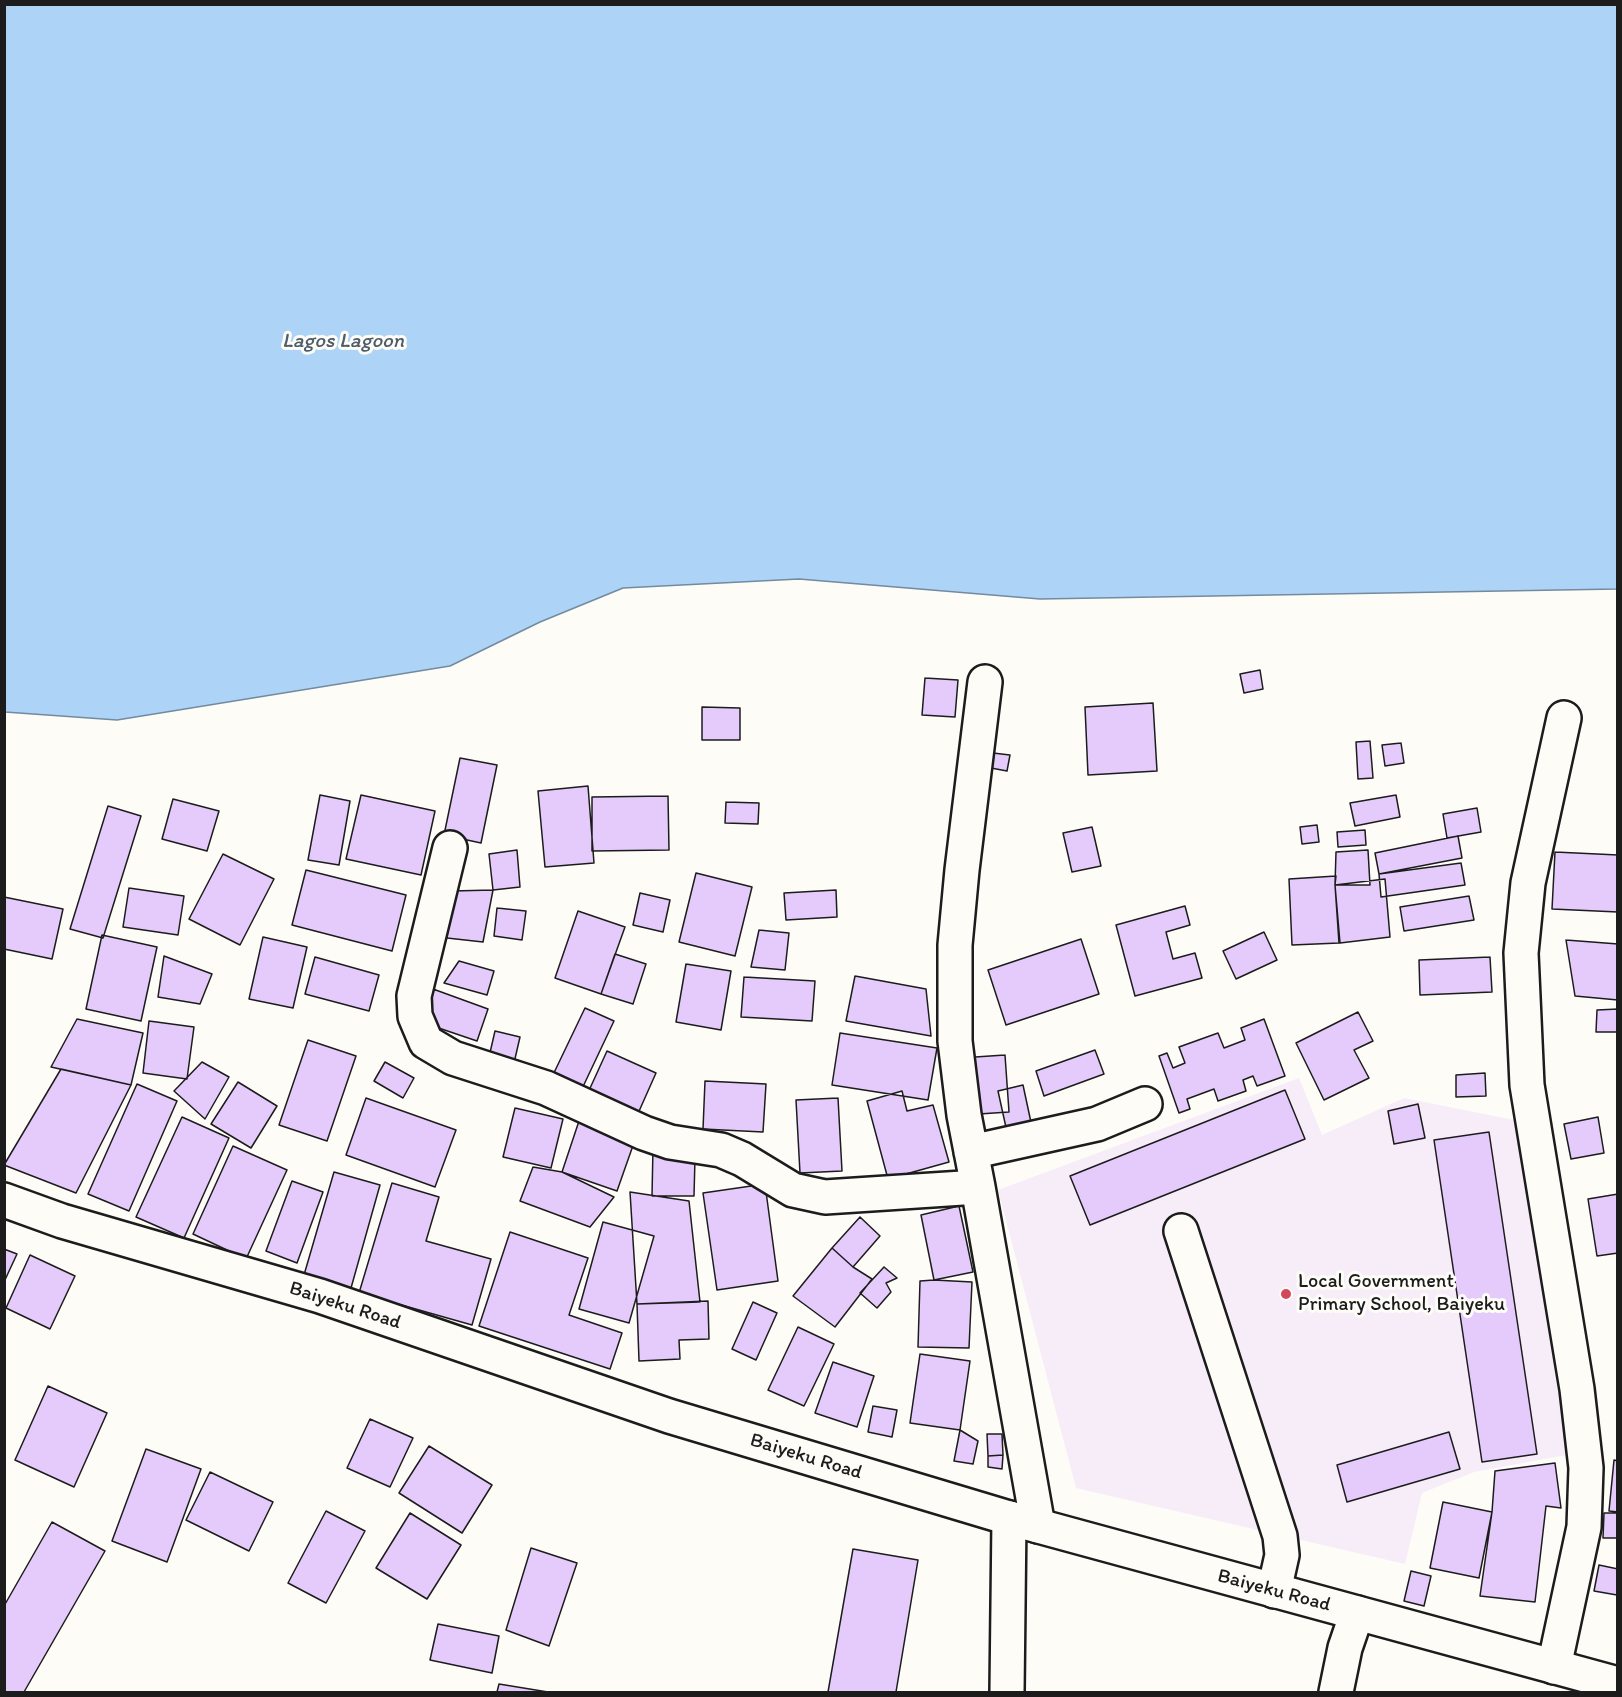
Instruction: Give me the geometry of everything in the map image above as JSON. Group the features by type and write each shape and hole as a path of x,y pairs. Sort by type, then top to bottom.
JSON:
{"street":[{"path":"986,682 962,870 956,945 955,1041 964,1115 978,1187 1024,1522 1007,1692"},
{"path":"1554,1667 1584,1527 1586,1468 1577,1389 1527,1085 1521,953 1528,883 1564,718"},
{"path":"450,848 414,996 415,1016 426,1042 453,1058 546,1088 645,1133 670,1142 721,1150 742,1159 794,1190 825,1197 978,1187"},
{"path":"971,1152 1096,1124 1144,1104"},
{"name":"Baiyeku Road","path":"4,1200 62,1221 320,1296 669,1416 1024,1522 1617,1684"},
{"path":"1181,1231 1280,1536 1282,1556 1274,1591"},
{"path":"1336,1692 1345,1648 1357,1613"}],"shaded area":[{"name":"Local Government Primary School, Baiyeku","path":"1299,1078 1322,1135 1404,1098 1519,1121 1572,1454 1474,1472 1422,1493 1405,1564 1076,1488 998,1190"}],"water":[{"name":"Lagos Lagoon","path":"4,5 1617,5 1617,589 1040,599 799,579 623,588 540,622 450,666 117,720 5,712"}],"building":[{"path":"1260,670 1263,689 1244,693 1240,674"},
{"path":"925,678 958,680 955,717 922,715"},
{"path":"1153,703 1157,771 1088,775 1085,707"},
{"path":"702,707 740,708 740,740 702,740"},
{"path":"1370,741 1373,778 1358,779 1356,742"},
{"path":"1401,743 1404,763 1385,766 1382,745"},
{"path":"993,753 1010,755 1007,771 991,768"},
{"path":"460,758 497,765 481,843 444,835"},
{"path":"588,786 594,863 545,867 538,791"},
{"path":"320,795 350,801 339,865 308,860"},
{"path":"361,795 435,811 421,875 346,859"},
{"path":"1396,795 1400,817 1355,826 1350,803"},
{"path":"668,796 669,850 592,851 592,797"},
{"path":"173,799 219,811 207,851 162,839"},
{"path":"726,802 759,803 758,824 725,823"},
{"path":"108,806 141,816 103,938 70,929"},
{"path":"1477,808 1481,832 1447,838 1443,814"},
{"path":"1317,825 1319,842 1302,844 1300,827"},
{"path":"1092,827 1101,866 1072,872 1063,833"},
{"path":"1365,830 1366,845 1338,847 1337,832"},
{"path":"1458,836 1462,858 1379,874 1375,853"},
{"path":"517,850 520,887 493,890 489,854"},
{"path":"1368,850 1370,885 1335,885 1336,852"},
{"path":"1555,852 1618,855 1618,912 1552,909"},
{"path":"223,854 274,879 240,945 189,919"},
{"path":"1461,863 1465,885 1381,897 1379,874"},
{"path":"306,870 406,895 392,951 292,925"},
{"path":"696,873 752,887 735,956 679,942"},
{"path":"1336,876 1339,943 1292,945 1289,879"},
{"path":"1385,879 1390,937 1340,943 1335,885"},
{"path":"129,888 184,896 178,935 123,927"},
{"path":"493,890 483,942 447,938 452,891"},
{"path":"836,890 837,917 786,920 784,893"},
{"path":"640,893 670,900 663,932 633,925"},
{"path":"1469,896 1474,920 1404,931 1400,907"},
{"path":"4,897 63,909 52,959 4,949"},
{"path":"1185,906 1190,925 1166,932 1173,959 1195,953 1202,978 1135,996 1116,925"},
{"path":"497,908 526,911 522,940 494,936"},
{"path":"578,911 625,927 601,994 555,978"},
{"path":"759,930 789,933 785,970 751,967"},
{"path":"1264,932 1277,960 1236,979 1223,951"},
{"path":"102,935 157,947 141,1021 86,1009"},
{"path":"263,937 307,947 293,1008 249,999"},
{"path":"1081,939 1099,994 1006,1025 988,970"},
{"path":"1566,940 1618,944 1618,1000 1575,996"},
{"path":"615,954 646,964 633,1004 601,994"},
{"path":"164,956 212,974 200,1004 158,997"},
{"path":"315,957 379,975 369,1011 305,994"},
{"path":"1490,957 1492,992 1420,995 1419,960"},
{"path":"459,961 494,971 487,995 444,983"},
{"path":"686,964 731,971 721,1030 676,1022"},
{"path":"855,976 926,989 931,1036 846,1021"},
{"path":"744,977 815,981 812,1021 741,1017"},
{"path":"433,989 488,1009 477,1041 421,1022"},
{"path":"585,1008 614,1021 580,1093 551,1079"},
{"path":"1618,1009 1618,1032 1596,1032 1597,1010"},
{"path":"1358,1012 1373,1041 1354,1050 1369,1078 1324,1100 1296,1043"},
{"path":"77,1019 143,1033 131,1085 51,1067"},
{"path":"1264,1019 1285,1076 1257,1086 1253,1076 1243,1080 1246,1091 1218,1101 1214,1089 1187,1099 1190,1109 1179,1113 1159,1056 1167,1053 1173,1068 1185,1063 1179,1047 1218,1033 1224,1048 1245,1040 1241,1028"},
{"path":"149,1021 194,1027 187,1079 143,1073"},
{"path":"495,1031 520,1037 514,1063 489,1057"},
{"path":"840,1033 937,1048 928,1100 832,1085"},
{"path":"308,1040 356,1056 327,1141 279,1125"},
{"path":"1095,1050 1104,1074 1044,1096 1036,1071"},
{"path":"607,1051 656,1073 636,1118 586,1097"},
{"path":"1005,1055 1009,1112 979,1114 975,1057"},
{"path":"202,1062 229,1077 205,1119 174,1091"},
{"path":"385,1062 414,1078 403,1098 374,1081"},
{"path":"61,1069 131,1085 76,1193 4,1165"},
{"path":"1485,1073 1486,1096 1456,1097 1456,1075"},
{"path":"705,1081 766,1084 763,1132 703,1129"},
{"path":"238,1082 277,1106 251,1148 211,1124"},
{"path":"137,1084 177,1101 129,1211 88,1194"},
{"path":"1023,1085 1032,1127 1007,1132 998,1091"},
{"path":"1285,1090 1305,1139 1090,1225 1070,1176"},
{"path":"902,1091 907,1111 933,1105 949,1162 888,1179 867,1101"},
{"path":"366,1098 456,1130 435,1187 346,1155"},
{"path":"838,1098 842,1171 800,1173 796,1100"},
{"path":"1418,1104 1425,1138 1394,1144 1388,1111"},
{"path":"515,1108 563,1119 551,1168 503,1157"},
{"path":"182,1117 229,1138 184,1238 136,1217"},
{"path":"1598,1117 1604,1153 1571,1159 1564,1124"},
{"path":"580,1118 636,1137 617,1191 562,1172"},
{"path":"1489,1132 1537,1454 1482,1462 1434,1140"},
{"path":"233,1146 287,1170 246,1259 193,1234"},
{"path":"653,1147 695,1158 694,1196 652,1196"},
{"path":"533,1167 562,1172 614,1197 590,1227 520,1201"},
{"path":"334,1172 380,1185 351,1288 304,1275"},
{"path":"292,1181 323,1192 297,1263 266,1251"},
{"path":"392,1183 439,1197 426,1241 491,1259 472,1325 359,1293"},
{"path":"765,1184 778,1281 717,1290 703,1193"},
{"path":"630,1192 689,1201 700,1302 637,1304"},
{"path":"1618,1194 1618,1253 1597,1256 1588,1199"},
{"path":"959,1206 973,1272 934,1280 921,1215"},
{"path":"860,1217 880,1236 853,1267 832,1248"},
{"path":"603,1222 654,1236 629,1323 579,1309"},
{"path":"510,1232 588,1258 569,1315 622,1333 610,1369 479,1326"},
{"path":"832,1248 853,1267 872,1279 835,1327 793,1296"},
{"path":"4,1249 17,1254 4,1282"},
{"path":"30,1255 75,1276 50,1329 6,1308"},
{"path":"884,1267 897,1278 886,1283 891,1292 877,1308 860,1293"},
{"path":"920,1281 972,1282 969,1348 918,1347"},
{"path":"708,1301 709,1339 679,1340 680,1359 639,1361 637,1304"},
{"path":"753,1302 777,1313 756,1360 732,1349"},
{"path":"798,1327 834,1344 804,1406 768,1390"},
{"path":"920,1354 970,1361 960,1430 910,1423"},
{"path":"833,1362 874,1376 857,1427 815,1413"},
{"path":"48,1386 107,1413 74,1487 15,1460"},
{"path":"873,1406 897,1410 892,1437 868,1432"},
{"path":"370,1419 413,1438 390,1487 347,1468"},
{"path":"960,1430 978,1441 973,1464 954,1461"},
{"path":"1449,1432 1460,1469 1347,1502 1337,1465"},
{"path":"987,1434 1002,1434 1003,1455 988,1456"},
{"path":"429,1446 492,1485 462,1533 399,1493"},
{"path":"146,1449 201,1469 167,1562 112,1541"},
{"path":"1003,1455 1002,1469 988,1467 988,1456"},
{"path":"1614,1460 1618,1461 1618,1512 1609,1511"},
{"path":"1555,1463 1561,1508 1546,1506 1535,1602 1480,1596 1492,1512 1495,1471"},
{"path":"210,1472 273,1502 249,1551 186,1520"},
{"path":"1443,1502 1492,1512 1479,1578 1430,1568"},
{"path":"326,1511 365,1531 326,1603 288,1583"},
{"path":"410,1513 461,1545 427,1599 376,1568"},
{"path":"1604,1513 1618,1513 1618,1538 1603,1538"},
{"path":"52,1522 105,1551 24,1692 4,1692 4,1606"},
{"path":"531,1548 577,1563 549,1646 506,1630"},
{"path":"853,1549 918,1560 896,1692 828,1692"},
{"path":"1599,1565 1618,1569 1617,1595 1594,1591"},
{"path":"1411,1571 1431,1576 1424,1606 1404,1601"},
{"path":"438,1624 499,1636 492,1673 430,1660"},
{"path":"499,1684 548,1692 497,1692"}],"place":[{"name":"Local Government Primary School, Baiyeku","path":"1286,1294"}]}
